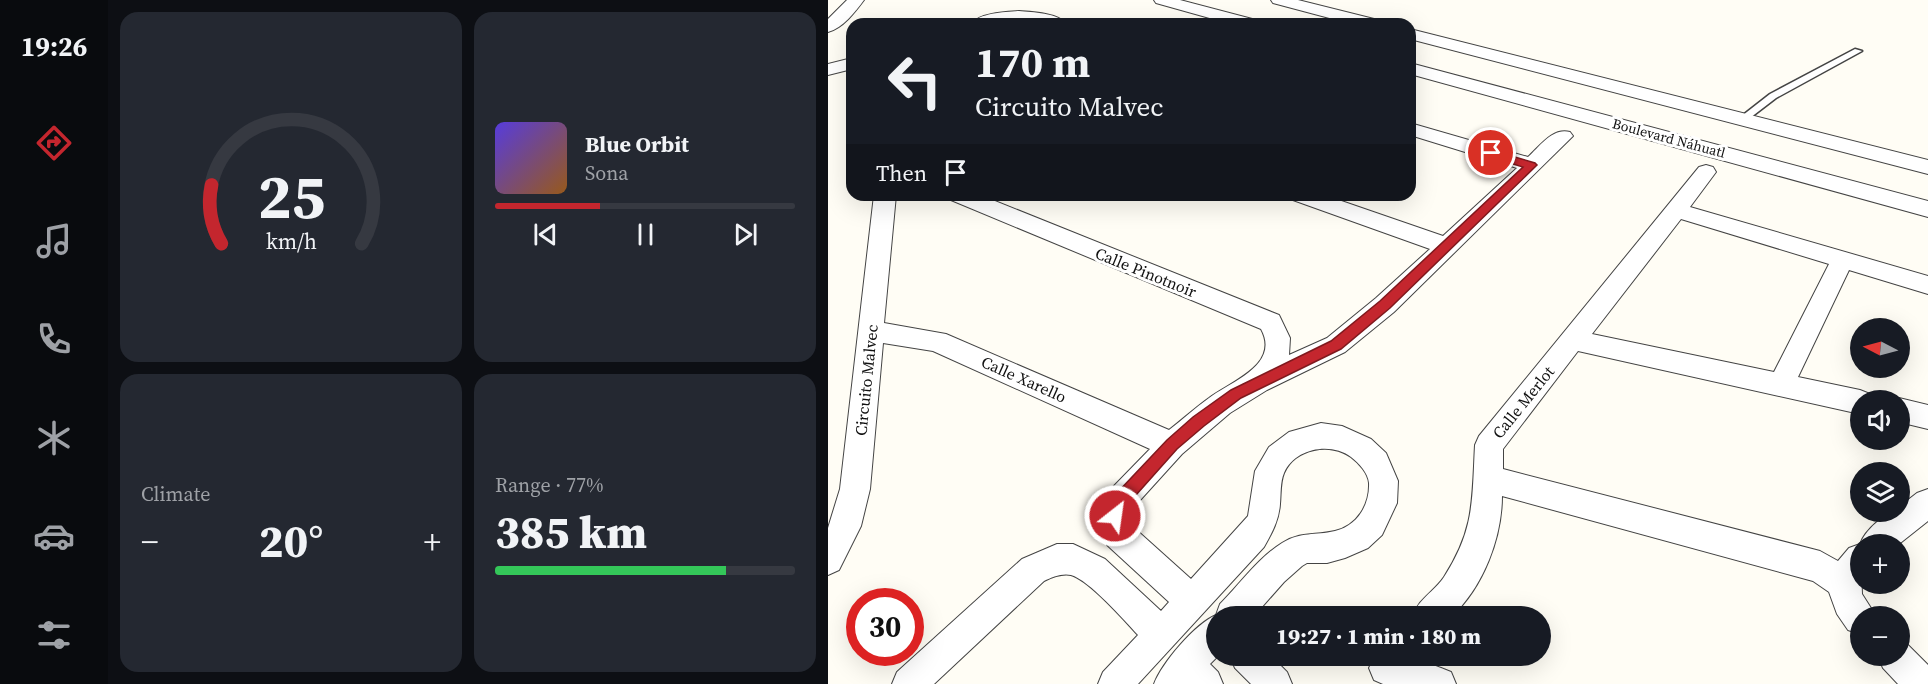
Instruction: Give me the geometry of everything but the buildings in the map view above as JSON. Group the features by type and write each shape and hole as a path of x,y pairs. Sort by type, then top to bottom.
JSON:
{"street":[{"path":"828,27 856,0"},
{"path":"1162,0 1228,18"},
{"path":"1289,1 1350,18"},
{"path":"1004,18 1017,15 1039,18"},
{"path":"1416,36 1928,167"},
{"path":"828,70 846,65"},
{"name":"Boulevard Náhuatl","path":"1416,70 1928,209"},
{"path":"1416,131 1531,165"},
{"path":"1193,602 1118,534 1114,525 1115,516 1122,499 1172,445 1220,405 1258,382 1336,345 1385,305 1563,136"},
{"name":"Calle Merlot","path":"1439,606 1451,595 1473,560 1487,513 1489,445 1706,172"},
{"name":"Circuito Malvec","path":"828,560 846,526 855,489 884,201"},
{"name":"Calle Pinotnoir","path":"974,201 1270,322 1279,340 1277,354 1272,367 1258,382"},
{"path":"1318,201 1447,246"},
{"path":"1676,210 1928,285"},
{"path":"1782,384 1843,259"},
{"name":"Calle Xarello","path":"871,332 899,334 937,341 1172,445"},
{"path":"1573,340 1850,400"},
{"path":"1910,413 1928,417"},
{"path":"1115,684 1252,536 1262,522 1270,468 1279,456 1290,446 1318,436 1348,439 1361,446 1379,468 1383,482 1383,496 1379,512 1370,525 1359,536 1344,544 1328,548 1303,548 1289,556 1242,606"},
{"path":"1489,479 1820,567 1850,571"},
{"path":"1888,534 1928,502"},
{"path":"909,684 1033,570 1047,562 1063,559 1083,563 1124,598 1161,635"},
{"path":"1188,678 1206,648"},
{"path":"1256,666 1275,684"},
{"path":"1905,666 1922,684"},
{"path":"1385,669 1439,684"}],"lane":[{"path":"1743,119 1773,96 1858,51"}],"route":[{"path":"1115,516 1122,499 1172,445 1198,421 1236,394 1336,345 1385,305 1531,165 1491,153"}]}
